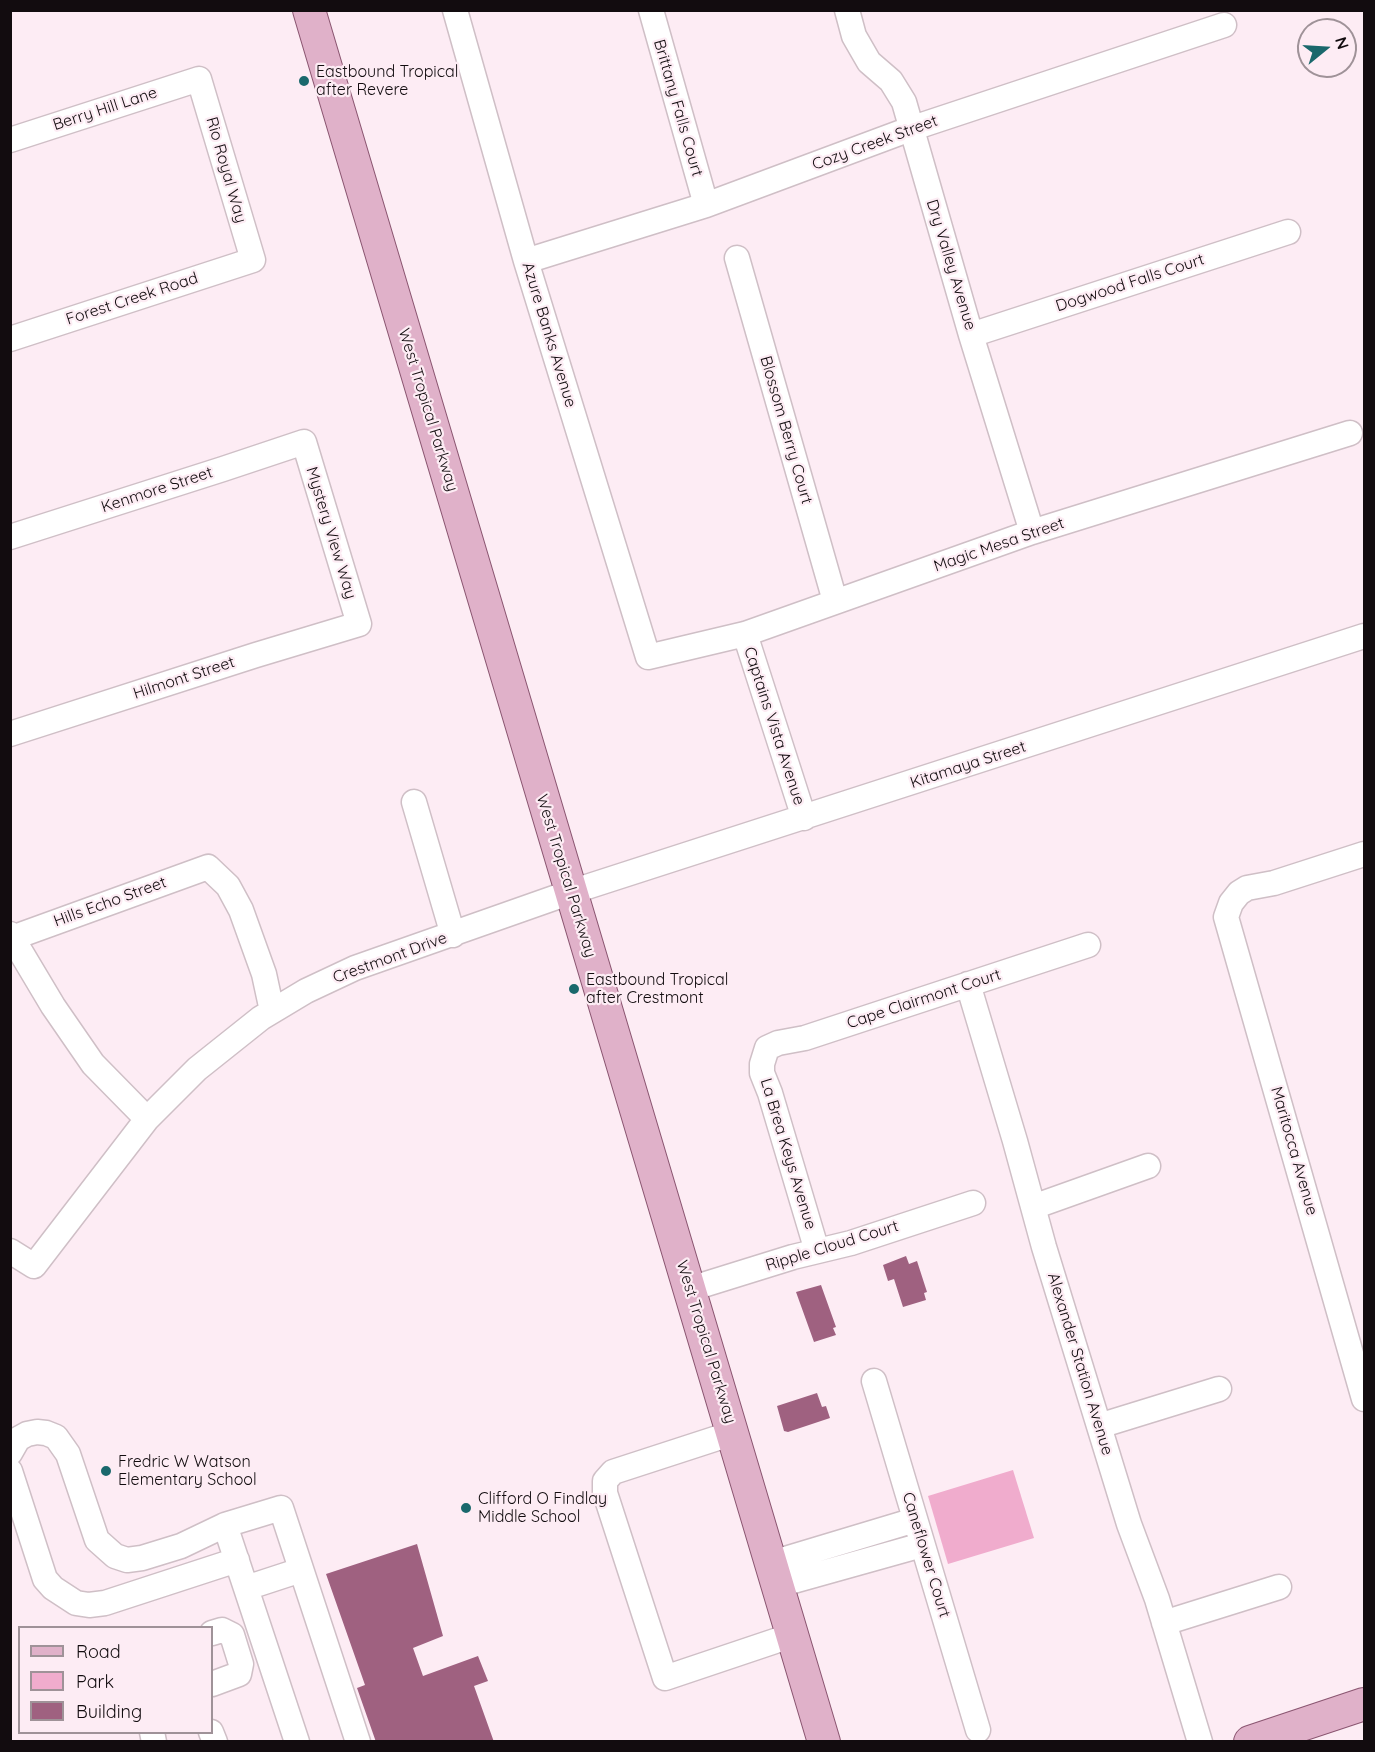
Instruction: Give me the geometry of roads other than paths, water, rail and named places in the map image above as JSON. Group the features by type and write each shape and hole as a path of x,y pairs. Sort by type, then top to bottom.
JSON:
{"main road":[{"name":"West Tropical Parkway","path":"309,10 824,1742"},
{"path":"1250,1742 1365,1704"}],"street":[{"name":"Azure Banks Avenue","path":"455,10 526,261 648,657"},
{"name":"Brittany Falls Court","path":"651,10 706,205"},
{"name":"Dry Valley Avenue","path":"847,10 854,36 868,62 891,81 904,102 971,335 1032,532"},
{"name":"Cozy Creek Street","path":"526,261 706,205 910,129 1224,25"},
{"name":"Berry Hill Lane","path":"10,140 199,79"},
{"name":"Rio Royal Way","path":"199,79 253,260"},
{"name":"Dogwood Falls Court","path":"971,335 1288,232"},
{"name":"Blossom Berry Court","path":"737,258 835,601"},
{"name":"Forest Creek Road","path":"10,339 253,260"},
{"name":"Magic Mesa Street","path":"648,657 745,634 1032,532 1350,433"},
{"name":"Kenmore Street","path":"10,537 304,441"},
{"name":"Mystery View Way","path":"304,441 359,624"},
{"name":"Hilmont Street","path":"10,734 359,624"},
{"name":"Captains Vista Avenue","path":"745,634 804,818"},
{"name":"Kitamaya Street","path":"571,892 1363,641"},
{"path":"414,802 453,935"},
{"name":"Maritocca Avenue","path":"1365,854 1274,883 1247,888 1239,893 1231,903 1226,917 1365,1399"},
{"name":"Hills Echo Street","path":"11,935 208,867 228,886 241,910 264,974 272,1011"},
{"name":"Crestmont Drive","path":"10,1251 34,1266 147,1119 197,1069 272,1011 306,991 355,968 571,892"},
{"path":"11,935 53,1006 93,1064 147,1119"},
{"name":"Cape Clairmont Court","path":"765,1055 767,1048 778,1043 805,1038 1088,945"},
{"name":"Alexander Station Avenue","path":"968,984 1099,1426 1129,1524 1157,1599 1200,1742"},
{"name":"La Brea Keys Avenue","path":"765,1055 762,1073 817,1251"},
{"path":"1033,1207 1148,1166"},
{"name":"Ripple Cloud Court","path":"690,1289 851,1243 973,1203"},
{"name":"Caneflower Court","path":"874,1381 978,1730"},
{"path":"1099,1426 1219,1389"},
{"path":"10,1453 18,1439 27,1434 37,1432 56,1437 68,1454 97,1540 115,1556 127,1560 142,1558 181,1546 225,1525 281,1508 358,1742"},
{"path":"733,1433 613,1472 605,1481 605,1493 665,1678 793,1635"},
{"path":"10,1471 45,1579 53,1588 76,1603 89,1605 105,1603 237,1560"},
{"path":"775,1574 915,1520"},
{"path":"225,1525 297,1742"},
{"path":"775,1574 922,1545"},
{"path":"246,1588 301,1570"},
{"path":"1164,1623 1278,1587"},
{"path":"213,1633 222,1630 232,1635 241,1664 239,1674 213,1684"}],"place":[{"name":"Eastbound Tropical after Revere","path":"304,81"},
{"name":"Eastbound Tropical after Crestmont","path":"574,989"},
{"name":"Fredric W Watson Elementary School","path":"106,1471"},
{"name":"Clifford O Findlay Middle School","path":"466,1508"}]}
